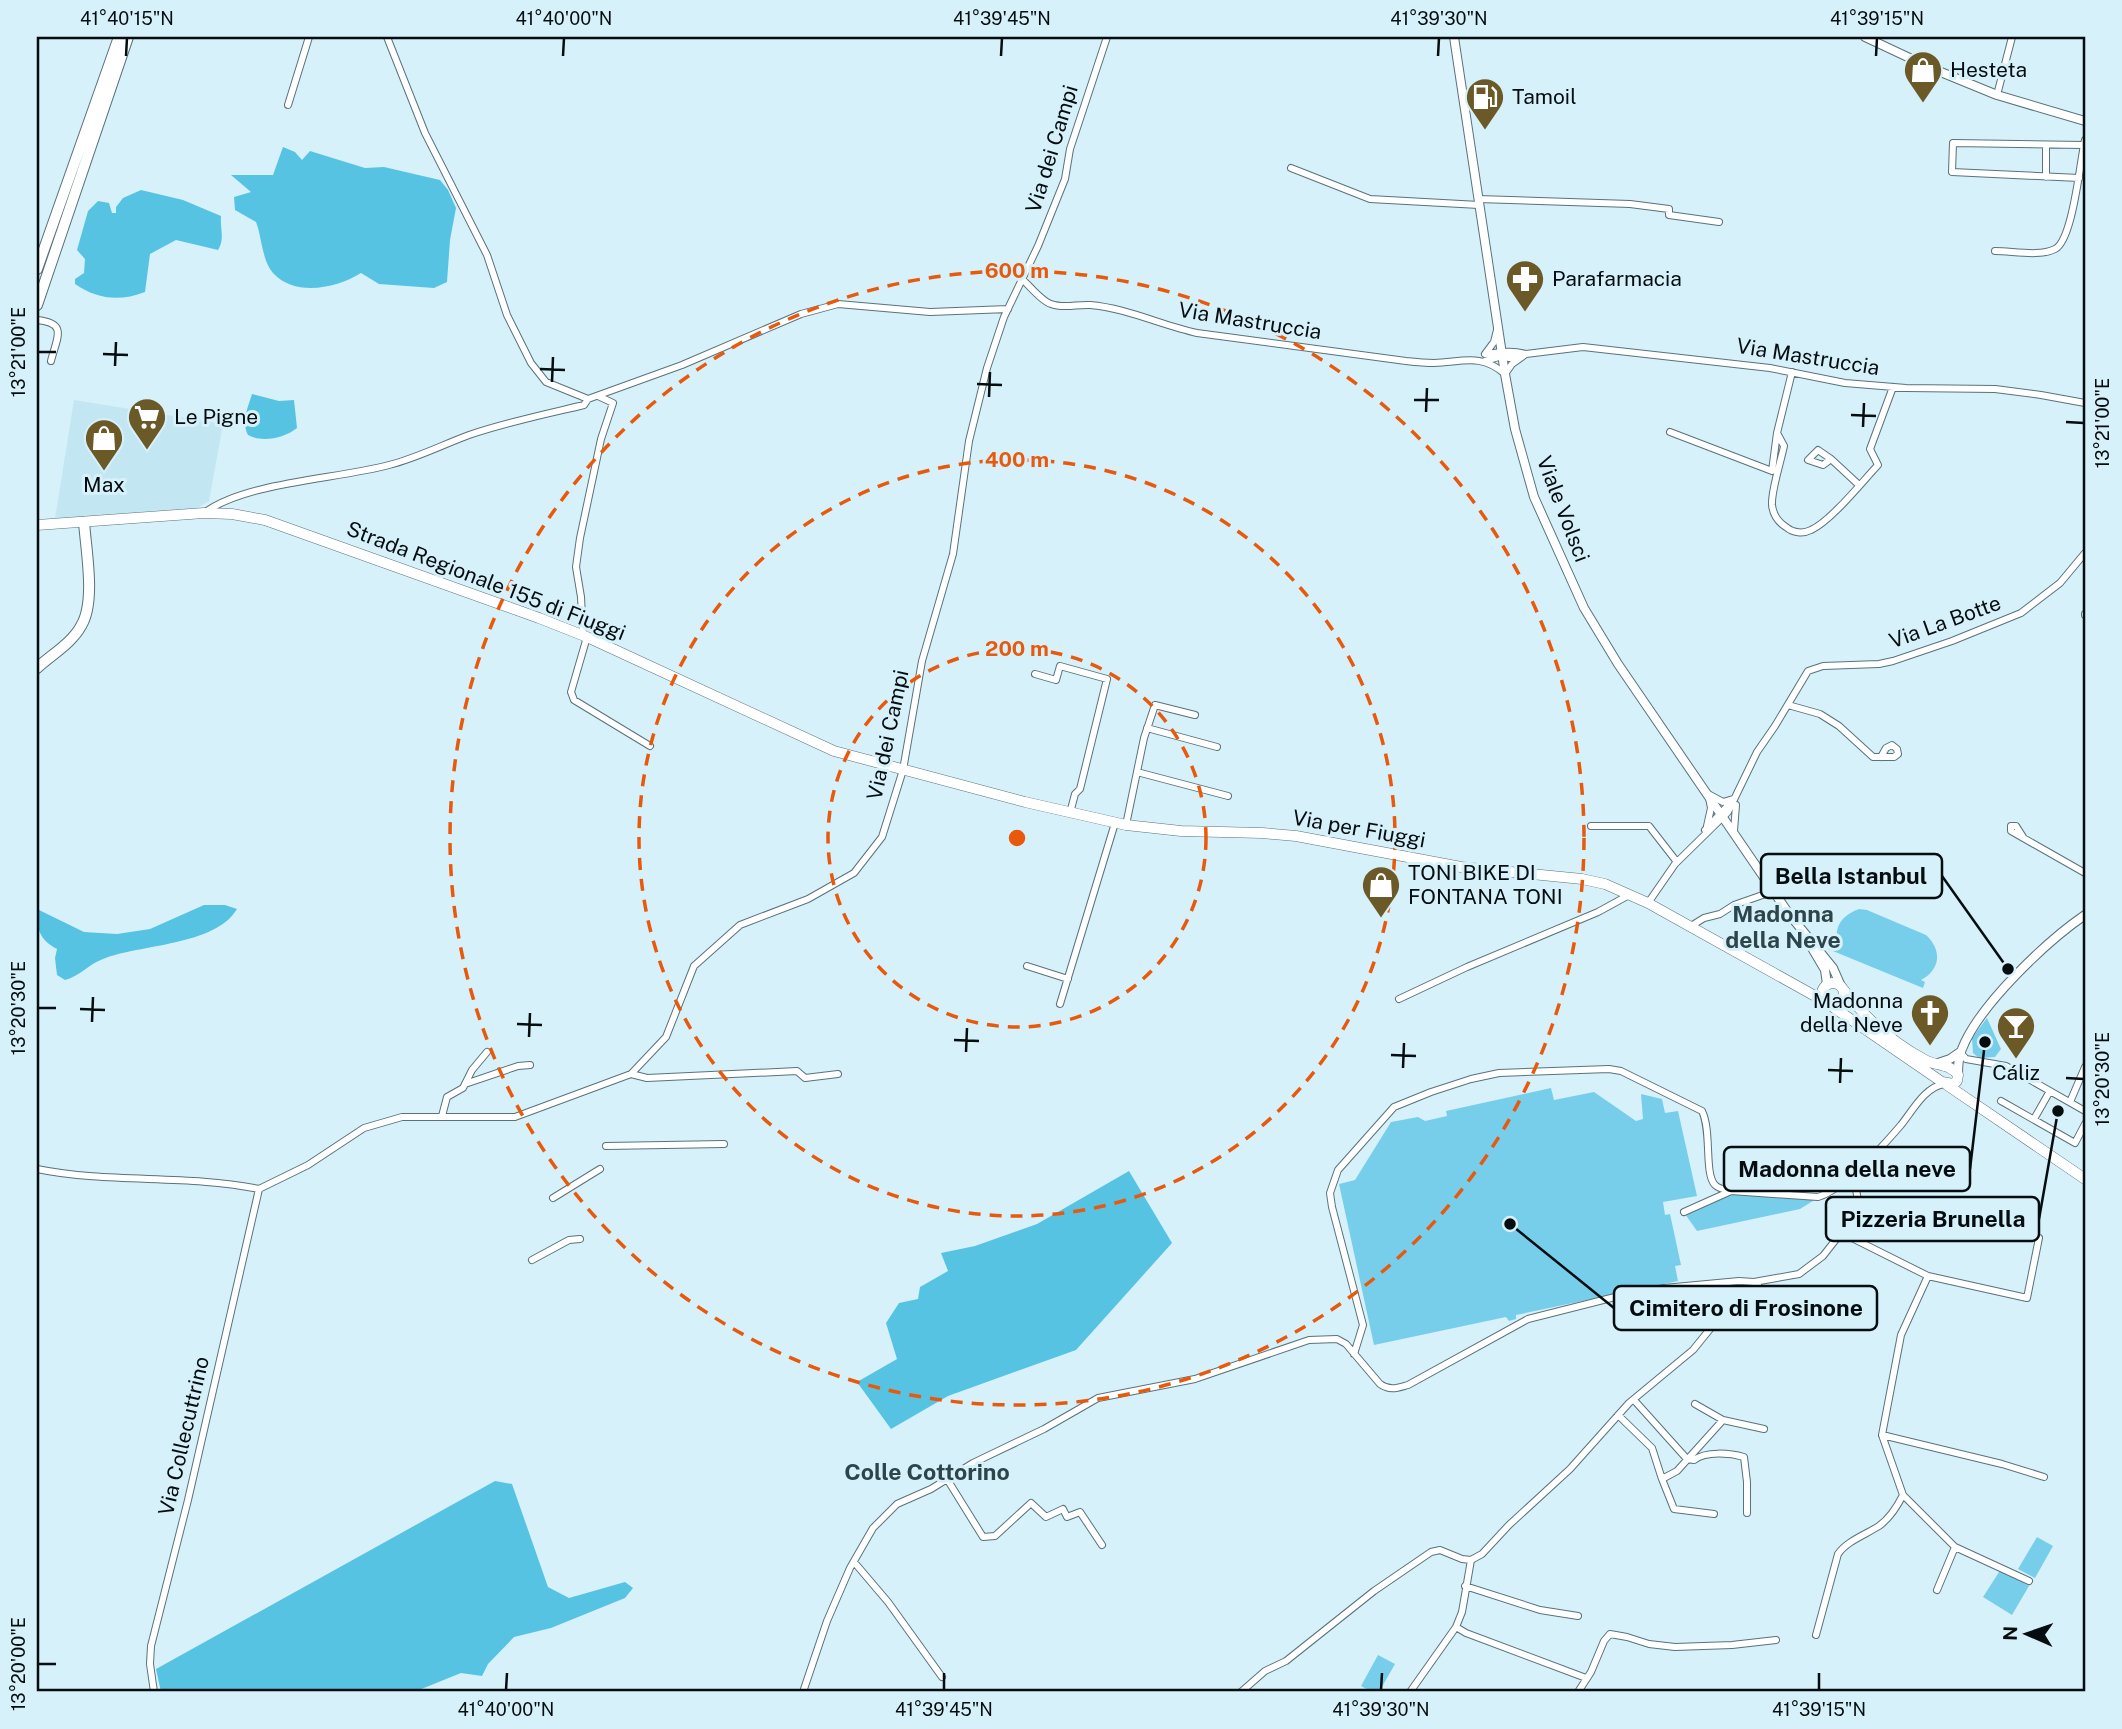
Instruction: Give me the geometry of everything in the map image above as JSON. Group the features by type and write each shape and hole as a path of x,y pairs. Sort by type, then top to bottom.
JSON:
{"highway":[{"path":"37,269 119,37"},
{"path":"37,305 128,37"},
{"path":"37,665 74,636 82,626 88,606 84,522"}],"main road":[{"name":"Viale Volsci","path":"1454,37 1497,330 1515,429 1534,498 1584,608 1618,664 1774,891 1833,968 1842,988 1874,1026 1927,1066"},
{"path":"1865,37 1997,95 2085,121"},
{"name":"Strada Regionale 155 di Fiuggi","path":"37,525 204,513 232,514 265,520 585,636 834,751 903,770"},
{"name":"Via per Fiuggi","path":"903,770 1121,824 1181,831 1296,836 1461,867 1582,879 1605,884 1691,926 1827,1003"},
{"path":"1945,1083 1955,1083 1963,1055 1979,1021 2020,972 2085,915"},
{"name":"Viale Volsci","path":"1802,930 1825,970 1825,986"},
{"name":"Via per Fiuggi","path":"1790,981 1806,986 1825,986"},
{"path":"1827,1003 1840,1002 1844,996 1842,988 1834,983 1825,986 1821,995 1827,1003 1927,1066 1945,1083 2085,1179"},
{"path":"1927,1066 1963,1055"},
{"path":"1927,1066 1951,1068 1958,1072 1962,1086 1976,1103"}],"street":[{"path":"288,105 309,37"},
{"path":"387,37 425,133 487,255 507,315 531,363 546,382 588,399"},
{"name":"Via dei Campi","path":"260,1189 308,1165 364,1128 402,1117 515,1117 631,1074 666,1037 694,966 740,925 808,900 854,873 882,837 903,770 922,661 953,554 969,441 987,368 1008,309 1065,179 1070,149 1107,37"},
{"path":"1997,95 2012,37"},
{"path":"1995,251 2044,252 2059,248 2065,235 2079,178 2085,142 2046,145 1953,143 1952,172 2079,178"},
{"path":"2046,145 2046,177"},
{"path":"1291,168 1370,199 1630,204 1669,209 1669,215 1719,222"},
{"name":"Via Mastruccia","path":"1022,279 1049,303 1066,307 1089,305 1196,333 1406,361 1434,363 1474,360 1508,350 1521,354 1583,347 1726,362 1845,383 1995,389 2085,403"},
{"path":"204,513 222,503 269,489 399,462 424,455 468,436 584,404 588,399 682,365 801,314 838,304 930,312 1008,309"},
{"path":"37,320 52,321 57,325 51,361"},
{"path":"1497,330 1521,354 1505,374 1485,357 1494,342 1497,330"},
{"path":"1670,432 1772,471 1777,433 1792,372"},
{"path":"1777,433 1784,446 1772,506 1780,522 1793,532 1812,530 1825,521 1878,465 1870,449 1893,387"},
{"path":"598,395 613,403 602,432 580,538 576,566 585,636 571,692 574,700 650,746"},
{"path":"1831,459 1859,485"},
{"name":"Via La Botte","path":"1739,793 1757,752 1803,678 1815,668 1893,661 2021,613 2060,583 2085,553"},
{"path":"1035,674 1056,680 1060,666 1107,679 1080,789 1075,794 1070,813"},
{"path":"1060,1004 1121,824 1155,705 1195,715"},
{"path":"1788,705 1820,714 1839,726 1873,757 1881,757"},
{"path":"1147,728 1217,747"},
{"path":"1137,772 1228,796"},
{"path":"1707,792 1723,802 1733,799"},
{"path":"1702,837 1707,827 1710,808 1707,792"},
{"path":"1707,827 1732,807 1739,793"},
{"path":"1648,903 1677,862 1716,825 1739,793"},
{"path":"1734,831 1734,812 1739,793"},
{"path":"1716,825 1725,825 1734,831"},
{"path":"1591,826 1649,826 1677,862"},
{"path":"2023,837 2085,873"},
{"path":"1691,926 1734,905 1774,891"},
{"path":"1399,999 1598,912 1629,894"},
{"path":"1027,966 1068,979"},
{"path":"442,1116 447,1097 463,1088 472,1070 487,1052"},
{"path":"1963,1055 2006,1066 2085,1111"},
{"path":"465,1084 518,1066 530,1065"},
{"path":"1925,1095 1930,1081 1927,1066"},
{"path":"2070,1102 2085,1067"},
{"path":"1354,1353 1363,1325 1330,1194 1338,1170 1394,1107 1431,1092 1499,1073 1593,1069 1621,1071 1702,1111 1709,1129 1710,1177 1718,1187 1731,1191 1818,1197 1843,1183 1879,1150 1925,1095 1945,1083"},
{"path":"631,1074 647,1078 797,1071 805,1078 838,1074"},
{"path":"2034,1119 2050,1091"},
{"path":"2001,1101 2075,1143 2085,1124"},
{"path":"606,1146 724,1144"},
{"path":"1340,1341 1380,1384 1387,1389 1396,1389 1528,1319 1619,1296 1664,1288 1799,1275 1842,1233 1857,1209 1855,1183 1858,1168"},
{"path":"37,1169 67,1175 231,1183 260,1189"},
{"path":"553,1198 600,1169"},
{"name":"Via Collecuttrino","path":"154,1692 150,1664 151,1646 260,1189"},
{"path":"1684,1212 1731,1191"},
{"path":"1842,1233 1928,1276 2027,1298 2039,1238"},
{"path":"532,1260 569,1240 580,1239"},
{"path":"1928,1276 1901,1335 1882,1435 1903,1495 1955,1547 2029,1581"},
{"path":"1241,1692 1265,1671 1286,1661 1363,1599 1430,1552 1440,1550 1471,1560 1482,1554 1509,1525 1570,1469 1618,1415 1693,1350 1736,1297 1746,1288 1766,1280"},
{"path":"803,1692 827,1621 854,1562 873,1528 897,1504 931,1489 1101,1397 1195,1379 1309,1340 1358,1340"},
{"path":"1634,1400 1687,1459 1694,1460 1700,1455 1714,1454 1744,1457 1746,1513"},
{"path":"1695,1404 1723,1420 1764,1429"},
{"path":"1618,1415 1652,1448 1674,1509 1714,1514"},
{"path":"1662,1479 1677,1471 1723,1420"},
{"path":"1882,1435 2044,1477"},
{"path":"947,1479 983,1537 995,1536 1031,1503 1046,1517 1063,1509 1067,1517 1080,1511 1102,1545"},
{"path":"1816,1635 1838,1555 1843,1547 1880,1525 1895,1510 1903,1495"},
{"path":"1937,1590 1955,1547"},
{"path":"1410,1692 1456,1627 1462,1612 1471,1560"},
{"path":"854,1562 888,1602 942,1677"},
{"path":"1465,1586 1540,1610 1578,1616"},
{"path":"1456,1627 1586,1678"},
{"path":"1578,1692 1610,1634 1649,1644 1675,1647 1776,1640"}],"shaded area":[{"path":"283,147 295,152 302,160 310,151 365,168 384,167 440,180 456,208 447,282 434,288 379,284 361,273 329,286 305,288 294,286 274,274 265,256 256,222 235,210 234,197 251,192 231,175 273,175"},
{"path":"141,190 183,200 221,216 222,238 218,250 176,240 150,254 145,292 135,295 117,298 100,296 75,284 75,279 84,273 85,259 77,250 88,211 98,201 109,203 112,213 116,213 116,207 123,198"},
{"path":"252,394 279,401 294,400 297,428 273,438 260,439 248,435 245,420"},
{"path":"74,400 223,424 209,501 197,508 55,519"},
{"path":"204,905 225,905 237,909 226,921 212,930 195,937 103,959 65,980 57,975 57,949 40,933 37,909 84,932 117,934 150,929"},
{"path":"1859,909 1926,935 1931,941 1937,953 1936,965 1928,976 1921,980 1925,982 1923,988 1828,949 1830,943 1838,945 1840,922"},
{"path":"1987,1018 2001,1049 1995,1057 1979,1058 1973,1053 1972,1038"},
{"path":"1551,1088 1554,1100 1594,1092 1636,1121 1643,1119 1641,1094 1662,1099 1665,1113 1678,1111 1697,1196 1663,1202 1665,1215 1670,1214 1681,1265 1675,1266 1678,1281 1516,1315 1516,1319 1509,1321 1506,1317 1374,1345 1339,1184 1355,1180 1391,1122 1418,1117 1425,1121 1447,1116 1446,1111"},
{"path":"1129,1171 1172,1243 1076,1350 948,1396 891,1429 857,1382 897,1359 886,1323 899,1303 918,1299 920,1287 948,1271 941,1253 975,1246 1037,1224"},
{"path":"1732,1193 1816,1199 1800,1209 1697,1231 1685,1214"},
{"path":"495,1481 512,1484 548,1587 569,1598 625,1582 633,1588 625,1598 551,1628 514,1637 488,1664 482,1676 461,1673 414,1692 161,1692 156,1669"},
{"path":"2037,1537 2053,1546 2035,1578 2018,1569"},
{"path":"2001,1569 2029,1586 2012,1615 1983,1597"},
{"path":"1378,1655 1395,1664 1379,1692 1372,1692 1361,1686"}],"place":[{"name":"Hesteta","path":"1923,104"},
{"name":"Tamoil","path":"1485,131"},
{"name":"Parafarmacia","path":"1525,313"},
{"name":"Le Pigne","path":"147,451"},
{"name":"Max","path":"104,472"},
{"name":"TONI BIKE DI FONTANA TONI","path":"1381,919"},
{"name":"Bella Istanbul","path":"2008,969"},
{"name":"Madonna della neve","path":"1985,1042"},
{"name":"Madonna della Neve","path":"1930,1047"},
{"name":"Cáliz","path":"2016,1060"},
{"name":"Pizzeria Brunella","path":"2058,1111"},
{"name":"Cimitero di Frosinone","path":"1510,1224"}],"district":[{"name":"Madonna della Neve","path":"1783,927"},
{"name":"Colle Cottorino","path":"927,1472"}]}
